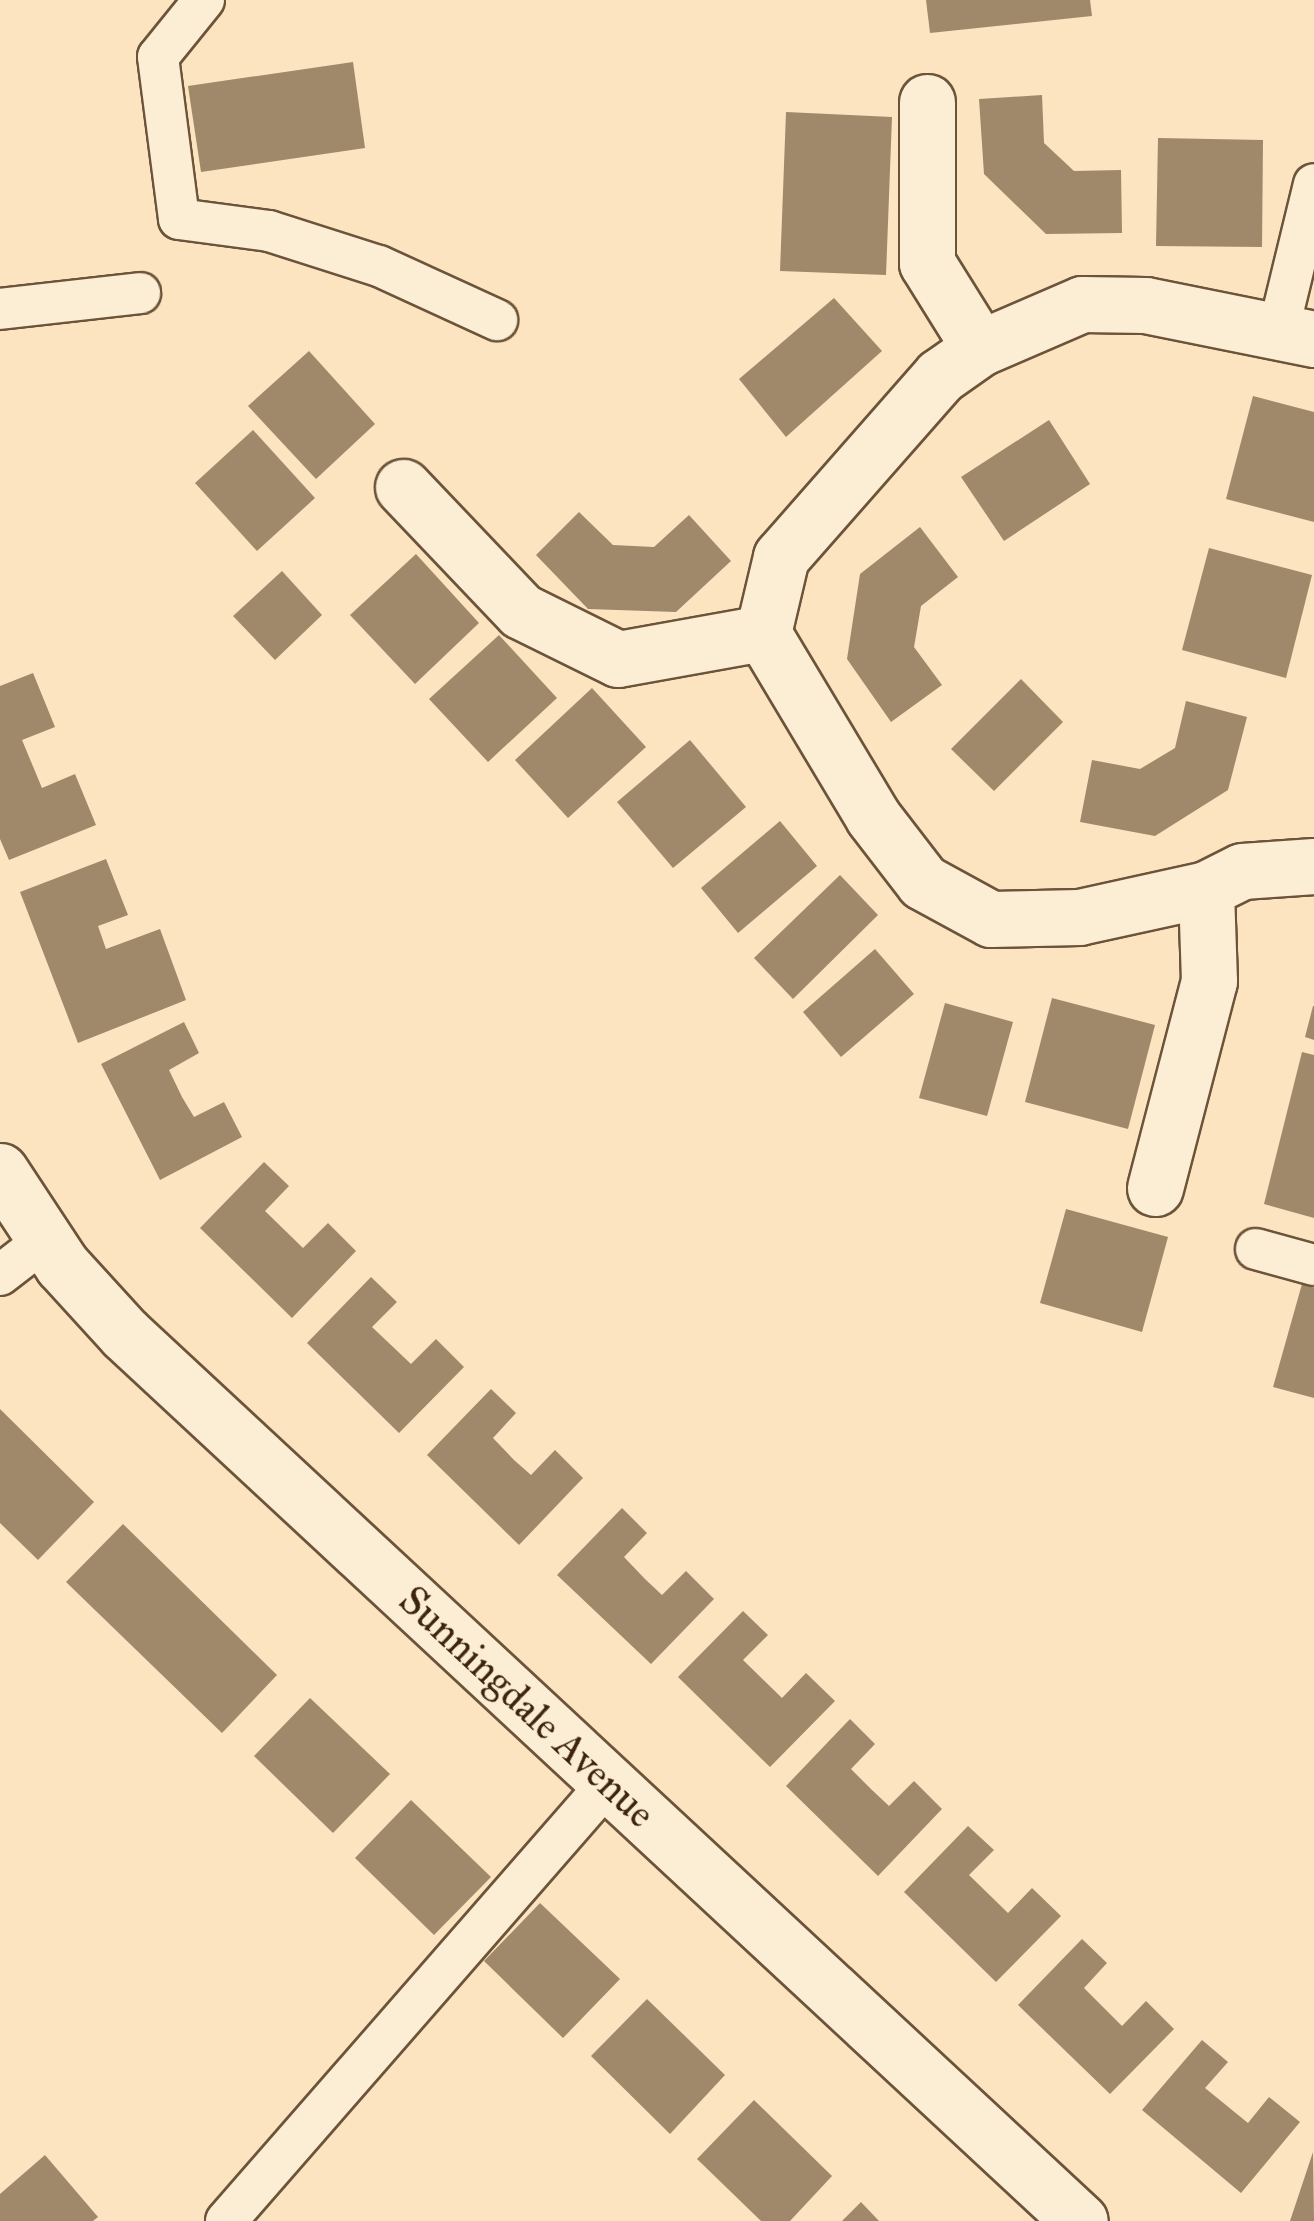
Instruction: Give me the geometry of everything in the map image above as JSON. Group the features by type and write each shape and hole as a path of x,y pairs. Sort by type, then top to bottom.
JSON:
{"street":[{"path":"927,102 927,263 980,348"},
{"path":"1296,335 1146,305 1082,304 980,348 940,376 781,557 763,633 863,801 923,882 992,919 1079,917 1206,889 1242,871 1314,866"},
{"path":"403,487 521,611 618,659 763,633"},
{"path":"1156,1188 1209,980 1206,889"},
{"name":"Sunningdale Avenue","path":"0,1171 44,1241 125,1334 1080,2221"}],"lane":[{"path":"204,0 158,58 179,220 288,237 379,266 497,320"},
{"path":"1296,335 1314,184"},
{"path":"0,309 140,293"},
{"path":"0,1275 44,1241"},
{"path":"1256,1250 1314,1265"},
{"path":"226,2221 609,1782"}],"building":[{"path":"926,0 1090,0 1092,16 930,33"},
{"path":"353,62 365,148 201,172 188,86"},
{"path":"1042,95 1044,143 1074,171 1121,170 1122,233 1046,234 984,174 979,99"},
{"path":"786,112 892,117 886,275 780,271"},
{"path":"1158,138 1263,140 1262,247 1156,246"},
{"path":"834,298 882,351 786,437 739,379"},
{"path":"309,351 375,424 316,479 248,406"},
{"path":"1253,396 1314,412 1314,522 1226,499"},
{"path":"1049,420 1090,484 1004,541 961,477"},
{"path":"253,430 315,498 257,551 195,483"},
{"path":"579,512 613,545 654,547 689,515 731,561 676,612 588,609 536,555"},
{"path":"920,527 958,577 921,606 914,647 942,685 891,722 847,659 860,574"},
{"path":"1209,548 1312,575 1286,678 1182,650"},
{"path":"416,554 479,623 415,684 350,615"},
{"path":"282,571 322,615 275,660 233,616"},
{"path":"499,635 557,698 488,762 429,699"},
{"path":"33,673 55,727 22,740 42,788 75,774 96,825 9,860 0,839 0,686"},
{"path":"1021,679 1063,722 994,791 951,749"},
{"path":"592,688 646,747 568,818 515,760"},
{"path":"1186,701 1247,717 1228,790 1155,836 1080,822 1092,760 1140,769 1175,748"},
{"path":"690,740 746,807 673,868 617,802"},
{"path":"780,821 817,866 738,933 701,888"},
{"path":"106,859 128,915 98,926 106,949 160,929 186,1000 78,1043 20,892"},
{"path":"840,875 878,915 793,999 754,958"},
{"path":"875,949 914,994 841,1057 803,1012"},
{"path":"1052,998 1155,1025 1128,1129 1025,1102"},
{"path":"945,1003 1013,1022 987,1116 919,1098"},
{"path":"1314,1006 1314,1040 1305,1037"},
{"path":"184,1022 199,1053 169,1070 182,1097 194,1117 224,1102 242,1137 160,1180 101,1064"},
{"path":"1302,1052 1314,1055 1314,1218 1264,1204"},
{"path":"264,1162 289,1186 265,1211 303,1248 328,1223 356,1251 292,1318 200,1228"},
{"path":"1066,1209 1168,1237 1142,1332 1040,1303"},
{"path":"371,1277 397,1302 372,1327 411,1364 436,1339 464,1367 399,1433 307,1343"},
{"path":"1302,1284 1314,1288 1314,1398 1273,1387"},
{"path":"491,1389 516,1413 493,1438 514,1460 531,1475 555,1450 583,1478 519,1545 427,1455"},
{"path":"0,1409 94,1502 38,1560 0,1523"},
{"path":"622,1508 647,1533 624,1557 645,1579 662,1595 686,1571 714,1599 651,1664 557,1575"},
{"path":"123,1524 277,1675 222,1733 66,1582"},
{"path":"743,1611 768,1635 743,1660 782,1698 806,1673 835,1701 770,1767 678,1677"},
{"path":"310,1698 390,1774 333,1833 254,1756"},
{"path":"850,1719 875,1744 851,1769 872,1790 889,1806 914,1781 942,1809 878,1876 786,1786"},
{"path":"411,1800 491,1877 434,1935 355,1858"},
{"path":"968,1826 994,1850 969,1875 1008,1913 1032,1888 1061,1916 996,1982 904,1892"},
{"path":"540,1903 620,1979 563,2038 484,1961"},
{"path":"1082,1939 1107,1963 1084,1988 1122,2026 1146,2001 1174,2029 1110,2094 1018,2005"},
{"path":"647,1999 725,2075 670,2134 591,2056"},
{"path":"1202,2040 1228,2062 1205,2088 1248,2123 1269,2097 1300,2122 1241,2193 1142,2110"},
{"path":"754,2100 832,2176 790,2221 761,2221 697,2159"},
{"path":"1313,2152 1314,2221 1290,2221"},
{"path":"45,2155 98,2217 93,2221 0,2221 0,2194"},
{"path":"861,2202 879,2221 842,2221"}]}
